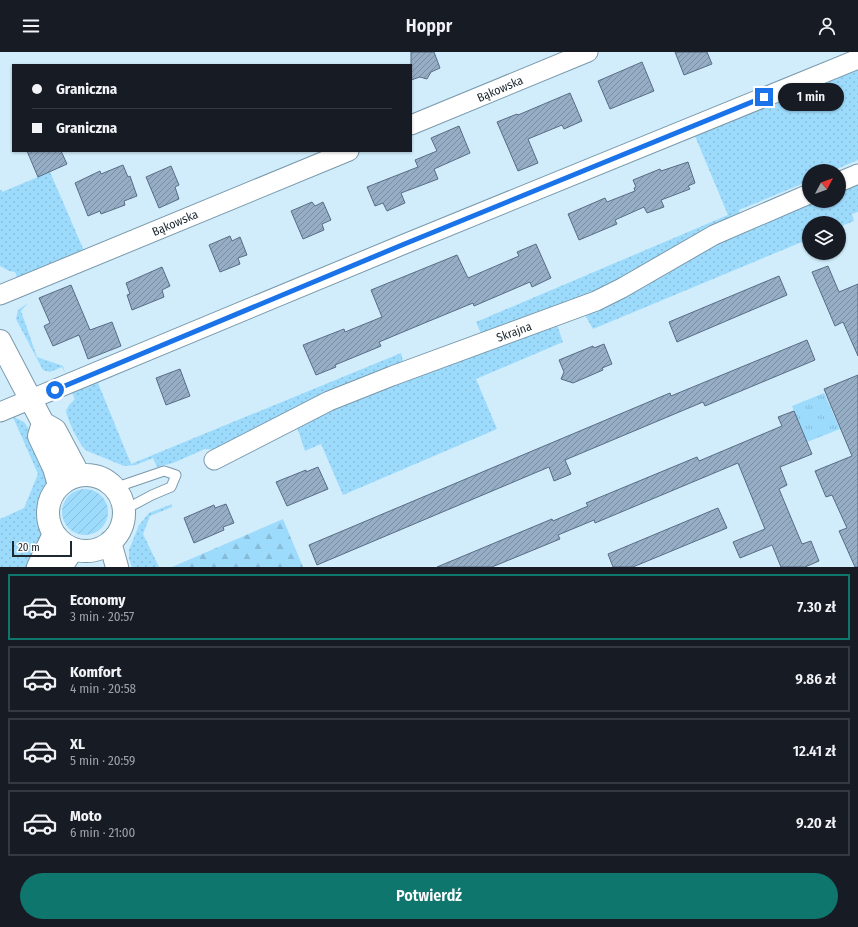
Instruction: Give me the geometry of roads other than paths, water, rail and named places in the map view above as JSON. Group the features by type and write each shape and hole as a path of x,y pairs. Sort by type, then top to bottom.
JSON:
{"street":[{"name":"Bąkowska","path":"412,126 588,52"},
{"path":"0,412 402,245 858,59"},
{"name":"Bąkowska","path":"0,295 348,152"},
{"path":"846,179 858,174"},
{"name":"Skrajna","path":"214,460 329,401 392,376 596,301 714,236 802,197"},
{"path":"0,341 43,424 55,430 79,475"},
{"path":"43,424 39,436 54,468 59,485"},
{"path":"61,567 85,556 110,542 123,524 124,510 122,501 114,487 107,480 88,474 79,475 65,480 59,485 50,498 47,513 48,520 54,534 66,546 85,556"},
{"path":"38,567 54,534"},
{"path":"110,542 117,567"}],"lane":[{"path":"114,487 164,471 176,475 171,487 124,510"}]}
